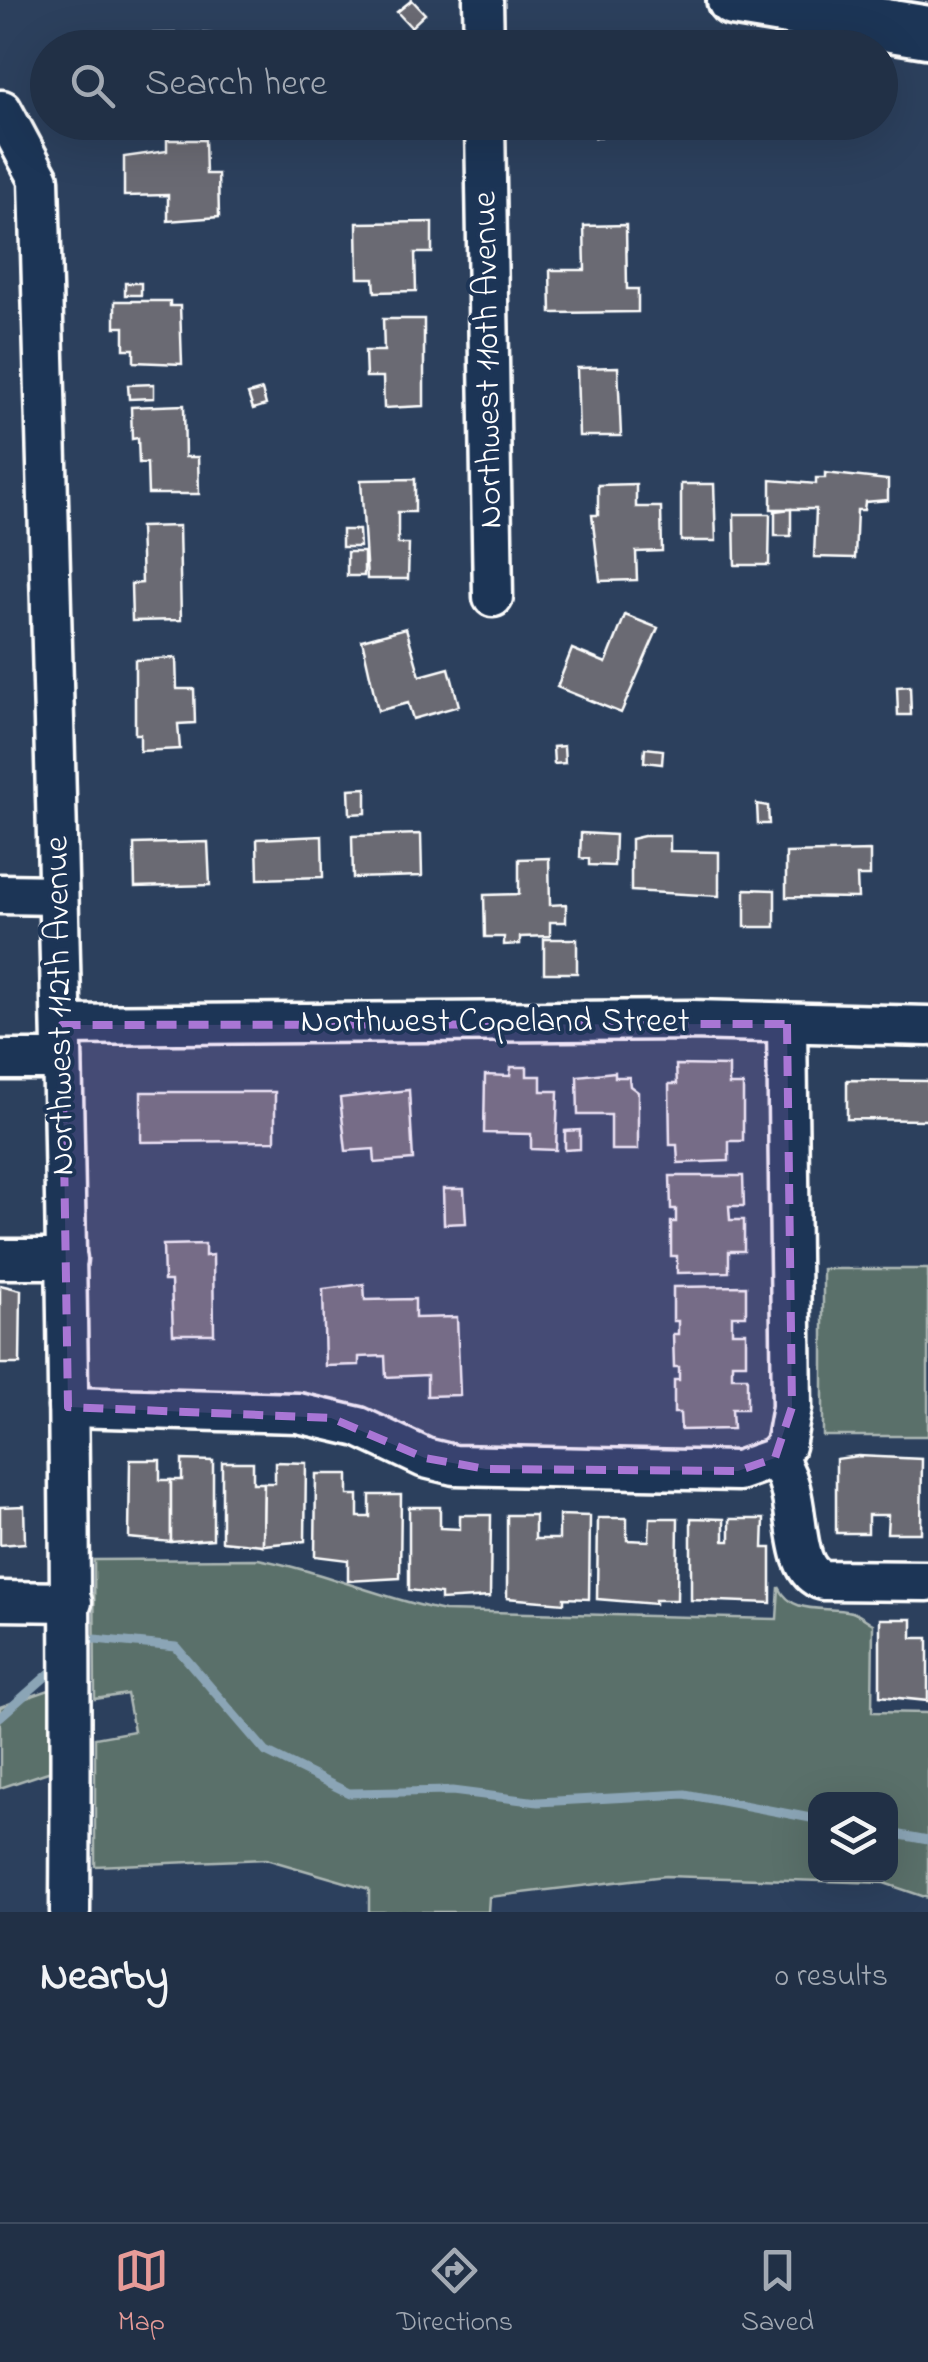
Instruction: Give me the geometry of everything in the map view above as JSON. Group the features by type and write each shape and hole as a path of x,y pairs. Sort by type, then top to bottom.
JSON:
{"main road":[{"path":"733,0 928,32"}],"street":[{"path":"483,0 484,30"},
{"name":"Northwest 112th Avenue","path":"2,110 40,179 67,1259 72,1602 70,1912"},
{"name":"Northwest 110th Avenue","path":"485,140 493,597"},
{"path":"0,894 58,894"},
{"name":"Northwest Copeland Street","path":"0,1060 62,1043 671,1020 928,1026"},
{"path":"787,1024 792,1408 779,1462 796,1510 802,1566 811,1577 928,1582"},
{"path":"0,1259 67,1259"},
{"path":"68,1408 332,1418 425,1458 486,1469 738,1471 779,1462"},
{"path":"0,1600 72,1602"}],"highlighted area":[{"path":"787,1024 792,1407 775,1458 738,1471 486,1469 425,1458 331,1418 68,1407 62,1025"}],"green space":[{"path":"823,1269 928,1269 928,1436 823,1436"},
{"path":"258,1559 444,1611 777,1619 779,1587 793,1603 855,1613 873,1624 872,1712 928,1713 928,1898 884,1883 853,1882 898,1882 898,1792 808,1792 808,1881 665,1876 489,1897 488,1912 369,1912 369,1889 266,1859 95,1866 95,1738 134,1731 127,1694 95,1699 94,1560"},
{"path":"52,1689 51,1771 0,1788 0,1707"}],"building":[{"path":"412,0 425,14 411,27 397,12"},
{"path":"167,140 205,140 206,174 218,174 219,217 168,221 168,195 124,196 124,157 167,151"},
{"path":"432,222 432,253 415,253 416,291 375,292 374,278 358,278 357,223"},
{"path":"626,225 627,289 638,289 638,312 551,313 550,270 585,270 584,226"},
{"path":"125,283 141,283 141,295 125,295"},
{"path":"115,301 170,301 170,306 180,306 182,364 134,362 134,349 124,349 124,327 115,327"},
{"path":"383,319 424,319 424,406 384,408 383,377 366,377 365,351 384,351"},
{"path":"618,367 621,436 579,436 577,368"},
{"path":"154,384 154,398 129,399 128,385"},
{"path":"262,390 266,405 253,409 248,394"},
{"path":"184,405 185,457 198,457 199,494 148,494 147,463 139,463 138,438 132,439 131,407"},
{"path":"825,473 888,480 888,500 865,502 864,510 857,510 855,558 814,557 816,509 771,509 771,480 816,484 816,478 825,478"},
{"path":"415,479 415,512 398,512 398,544 409,544 408,579 367,579 361,480"},
{"path":"636,484 636,507 661,507 662,551 636,552 637,580 600,581 592,515 598,515 598,485"},
{"path":"681,484 714,484 716,541 681,541"},
{"path":"791,509 791,536 775,536 775,511"},
{"path":"734,514 770,514 769,565 735,565"},
{"path":"179,526 181,620 132,621 131,584 142,583 140,527"},
{"path":"342,530 359,530 360,547 342,547"},
{"path":"347,552 364,552 364,576 347,576"},
{"path":"625,615 658,628 621,713 557,687 572,649 606,663"},
{"path":"406,628 420,676 449,668 459,706 413,719 408,703 378,711 362,640"},
{"path":"176,658 177,689 194,689 195,723 178,724 180,749 140,751 140,734 135,734 135,660"},
{"path":"910,686 911,715 898,715 897,687"},
{"path":"564,746 565,763 554,764 553,747"},
{"path":"645,748 663,750 662,764 644,762"},
{"path":"366,788 366,813 350,814 349,789"},
{"path":"757,804 768,806 769,824 758,824"},
{"path":"581,833 615,835 614,866 589,865 589,859 580,858"},
{"path":"421,834 422,876 353,878 352,836"},
{"path":"322,836 323,877 258,879 257,839"},
{"path":"670,836 670,851 719,852 719,896 631,891 631,839"},
{"path":"208,842 210,885 135,887 134,844"},
{"path":"870,851 870,876 857,876 858,898 786,897 786,853"},
{"path":"549,858 550,905 566,904 566,922 550,922 550,936 520,937 520,944 504,945 504,937 485,937 484,895 519,894 519,859"},
{"path":"745,889 775,890 775,927 745,927"},
{"path":"544,939 577,939 577,973 544,973"},
{"path":"676,1065 729,1066 729,1085 743,1085 743,1141 729,1141 729,1161 678,1163 677,1145 670,1145 669,1084 677,1084"},
{"path":"511,1067 527,1067 527,1076 541,1076 541,1091 558,1091 556,1150 531,1149 531,1134 484,1133 485,1075 510,1076"},
{"path":"615,1072 615,1077 629,1077 630,1086 638,1092 638,1150 611,1150 611,1115 578,1115 577,1076"},
{"path":"847,1080 928,1081 928,1120 847,1119"},
{"path":"409,1090 413,1160 375,1163 374,1149 346,1151 340,1098"},
{"path":"141,1092 275,1092 275,1141 141,1142"},
{"path":"580,1130 580,1149 565,1150 565,1131"},
{"path":"670,1176 743,1176 744,1206 729,1206 730,1220 744,1220 744,1251 729,1251 729,1272 677,1273 677,1256 671,1256 671,1222 676,1222 676,1209 671,1209"},
{"path":"443,1189 464,1189 466,1223 444,1224"},
{"path":"205,1244 205,1256 213,1255 214,1334 173,1334 171,1281 164,1281 163,1245"},
{"path":"364,1284 365,1300 415,1299 415,1318 457,1317 460,1395 427,1396 427,1375 386,1377 385,1356 359,1357 359,1365 325,1366 323,1289"},
{"path":"0,1285 21,1290 20,1364 0,1364"},
{"path":"746,1286 746,1316 732,1316 732,1332 746,1332 746,1363 732,1363 732,1377 747,1377 747,1409 732,1409 733,1429 681,1430 680,1413 674,1413 674,1380 679,1380 679,1367 674,1367 673,1334 678,1334 678,1321 673,1321 673,1287"},
{"path":"836,1459 922,1459 921,1533 887,1533 888,1515 868,1515 868,1533 836,1533"},
{"path":"130,1460 160,1460 160,1480 171,1480 171,1542 129,1538"},
{"path":"182,1460 213,1461 213,1539 171,1542 171,1480 182,1480"},
{"path":"222,1462 253,1462 253,1483 264,1483 263,1545 222,1541"},
{"path":"275,1462 306,1463 305,1541 263,1545 264,1483 275,1483"},
{"path":"316,1474 348,1474 348,1495 358,1495 358,1517 370,1517 370,1495 401,1495 400,1578 348,1581 348,1560 315,1556"},
{"path":"24,1506 25,1543 0,1545 0,1507"},
{"path":"409,1507 440,1507 440,1528 460,1529 460,1515 491,1515 490,1597 441,1600 441,1594 409,1590"},
{"path":"507,1515 535,1515 535,1539 559,1539 559,1515 590,1516 589,1599 564,1598 564,1603 507,1598"},
{"path":"598,1518 627,1518 627,1540 649,1541 650,1518 678,1518 677,1600 655,1600 655,1604 597,1599"},
{"path":"691,1518 724,1519 724,1541 730,1541 730,1519 764,1519 763,1548 771,1548 771,1603 691,1600"},
{"path":"880,1619 912,1619 912,1638 928,1638 928,1701 880,1696"}],"waterway":[{"path":"85,1638 176,1647 266,1752 349,1793 452,1791 538,1802 685,1794 808,1817"},
{"path":"0,1717 51,1672"},
{"path":"898,1834 928,1840"}]}
